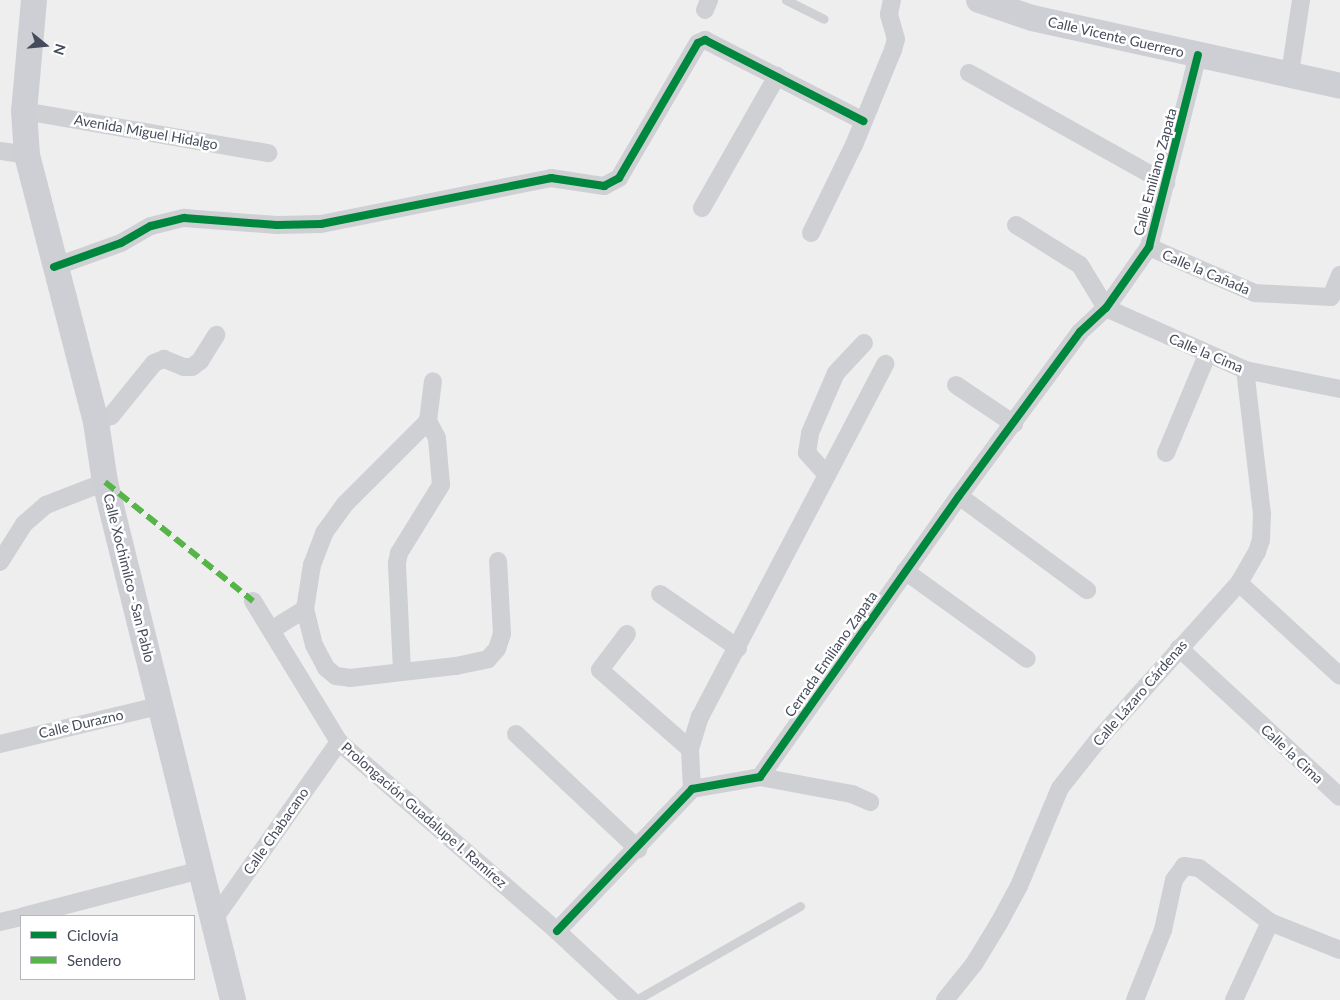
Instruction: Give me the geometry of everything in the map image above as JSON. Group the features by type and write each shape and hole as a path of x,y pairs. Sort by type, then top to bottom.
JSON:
{"main road":[{"path":"27,155 24,110 34,0"},
{"name":"Calle Vicente Guerrero","path":"979,0 1032,18 1198,55 1290,73 1340,86"},
{"name":"Calle Xochimilco - San Pablo","path":"27,155 54,266 96,422 105,482 162,705 233,1000"}],"street":[{"path":"811,233 863,121 895,45 889,14 892,0"},
{"path":"1290,73 1301,0"},
{"path":"54,266 121,243 151,226 184,218 277,226 322,224 551,178 604,186 619,178 698,42 705,40 717,44 863,121"},
{"name":"Calle Emiliano Zapata","path":"1080,332 1106,308 1148,248 1198,55"},
{"path":"969,72 1166,184"},
{"path":"702,208 777,76"},
{"name":"Avenida Miguel Hidalgo","path":"24,110 268,153"},
{"path":"0,151 27,155"},
{"path":"1016,225 1080,265 1106,308"},
{"name":"Calle la Cañada","path":"1148,248 1255,294 1331,297 1340,275"},
{"name":"Calle la Cima","path":"1106,308 1207,355 1245,370 1340,389"},
{"name":"Cerrada Emiliano Zapata","path":"760,777 905,571 1080,332"},
{"path":"96,422 112,416 154,362 164,359 184,367 192,366 200,361 216,335"},
{"path":"827,475 807,454 810,433 836,373 864,343"},
{"path":"1166,453 1207,355"},
{"path":"692,790 690,749 700,717 738,648 885,364"},
{"name":"Calle Lázaro Cárdenas","path":"946,1000 974,964 1019,886 1060,788 1098,740 1239,583 1261,540 1262,514 1245,370"},
{"path":"402,671 396,563 399,553 441,484 437,438 428,421 433,381"},
{"path":"956,385 1014,424"},
{"path":"428,421 345,504 324,533 312,565 305,609 314,645 326,668 336,676 350,678 464,664 488,659 497,648 502,634 498,560"},
{"path":"0,562 24,524 46,505 105,482"},
{"path":"959,496 1087,590"},
{"path":"905,571 1027,660"},
{"path":"1239,583 1340,676"},
{"path":"660,594 738,648"},
{"name":"Prolongación Guadalupe I. Ramírez","path":"253,601 273,629 339,742 557,931 631,1000"},
{"path":"273,629 305,609"},
{"path":"627,634 600,670 690,749"},
{"name":"Calle la Cima","path":"1179,648 1340,797"},
{"name":"Calle Durazno","path":"0,744 162,705"},
{"path":"516,734 638,849"},
{"name":"Calle Chabacano","path":"214,919 339,742"},
{"path":"557,931 638,849 692,790 760,777 852,794 870,802"},
{"path":"1135,1000 1163,930 1174,880 1184,866 1199,868 1270,922 1340,950"},
{"path":"30,915 201,870"},
{"path":"0,922 20,917"},
{"path":"1234,1000 1270,922"}],"lane":[{"path":"786,0 824,19"},
{"path":"636,1000 800,906"}],"marked path":[{"path":"105,482 253,601"}],"cycle path":[{"path":"54,267 121,243 151,226 184,218 277,225 321,224 551,178 604,186 619,178 698,43 705,40 863,121"},
{"path":"557,931 692,789 760,777 959,496 1080,332 1106,308 1149,247 1198,55"}]}
